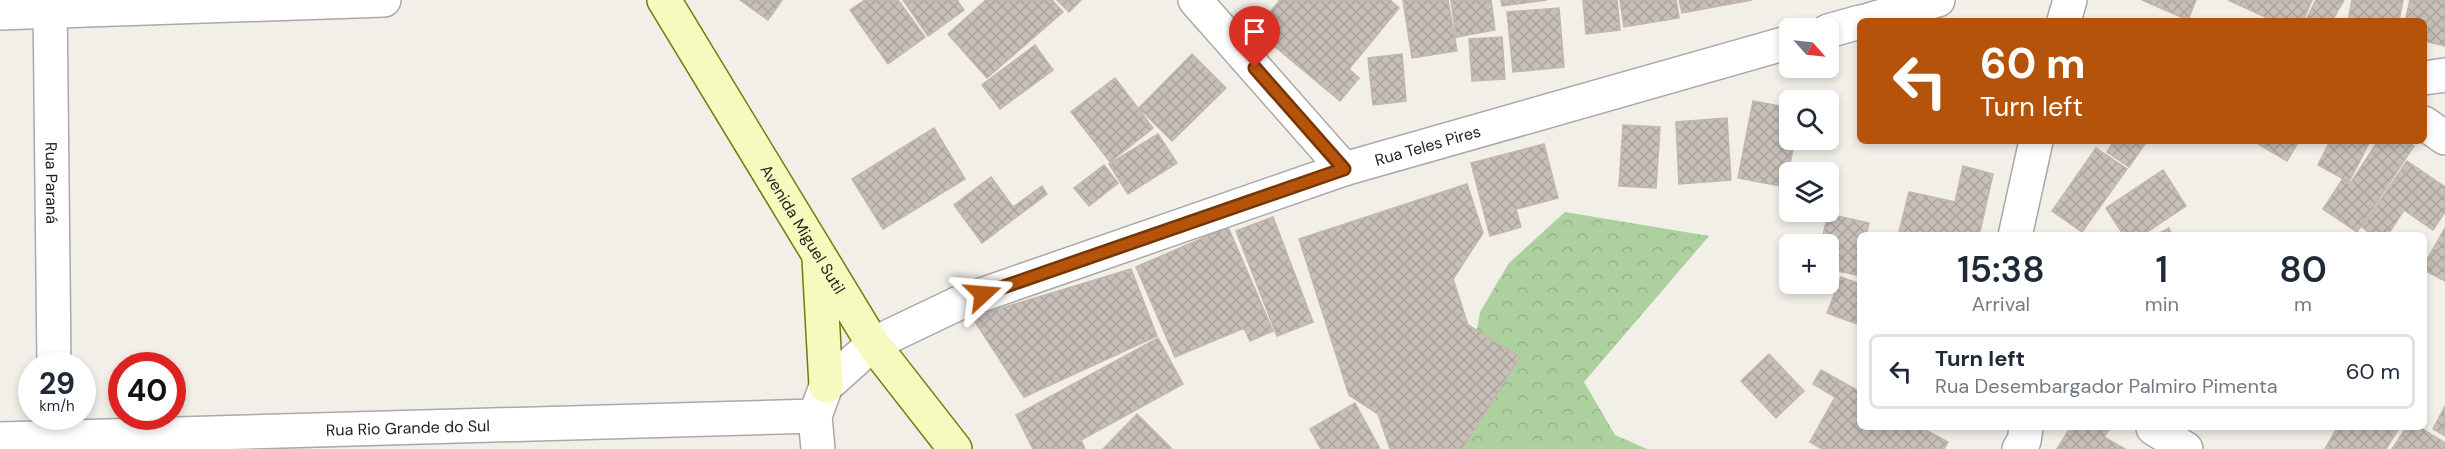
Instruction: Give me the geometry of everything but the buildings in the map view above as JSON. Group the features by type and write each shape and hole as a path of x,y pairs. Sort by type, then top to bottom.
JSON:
{"main road":[{"name":"Avenida Miguel Sutil","path":"664,0 873,344 955,449"},
{"path":"819,253 826,386"}],"street":[{"path":"0,13 51,5 384,0"},
{"path":"1196,0 1344,169"},
{"path":"1875,18 1938,0"},
{"path":"2065,18 2070,0"},
{"name":"Rua Paraná","path":"51,5 54,352"},
{"path":"1839,28 1857,23"},
{"name":"Rua Teles Pires","path":"826,386 873,344 960,302 1344,169 1779,45"},
{"path":"2427,78 2445,75"},
{"path":"2427,125 2445,138"},
{"path":"2017,232 2035,144"},
{"path":"818,449 815,416 826,386"},
{"name":"Rua Rio Grande do Sul","path":"0,439 55,434 815,416"},
{"path":"2019,449 2024,441 2026,430"},
{"path":"2157,430 2186,449"}],"green space":[{"path":"1565,212 1709,236 1584,382 1615,435 1647,449 1433,449 1462,412 1480,312 1509,263"}],"route":[{"path":"983,294 1344,169 1255,68"}]}
